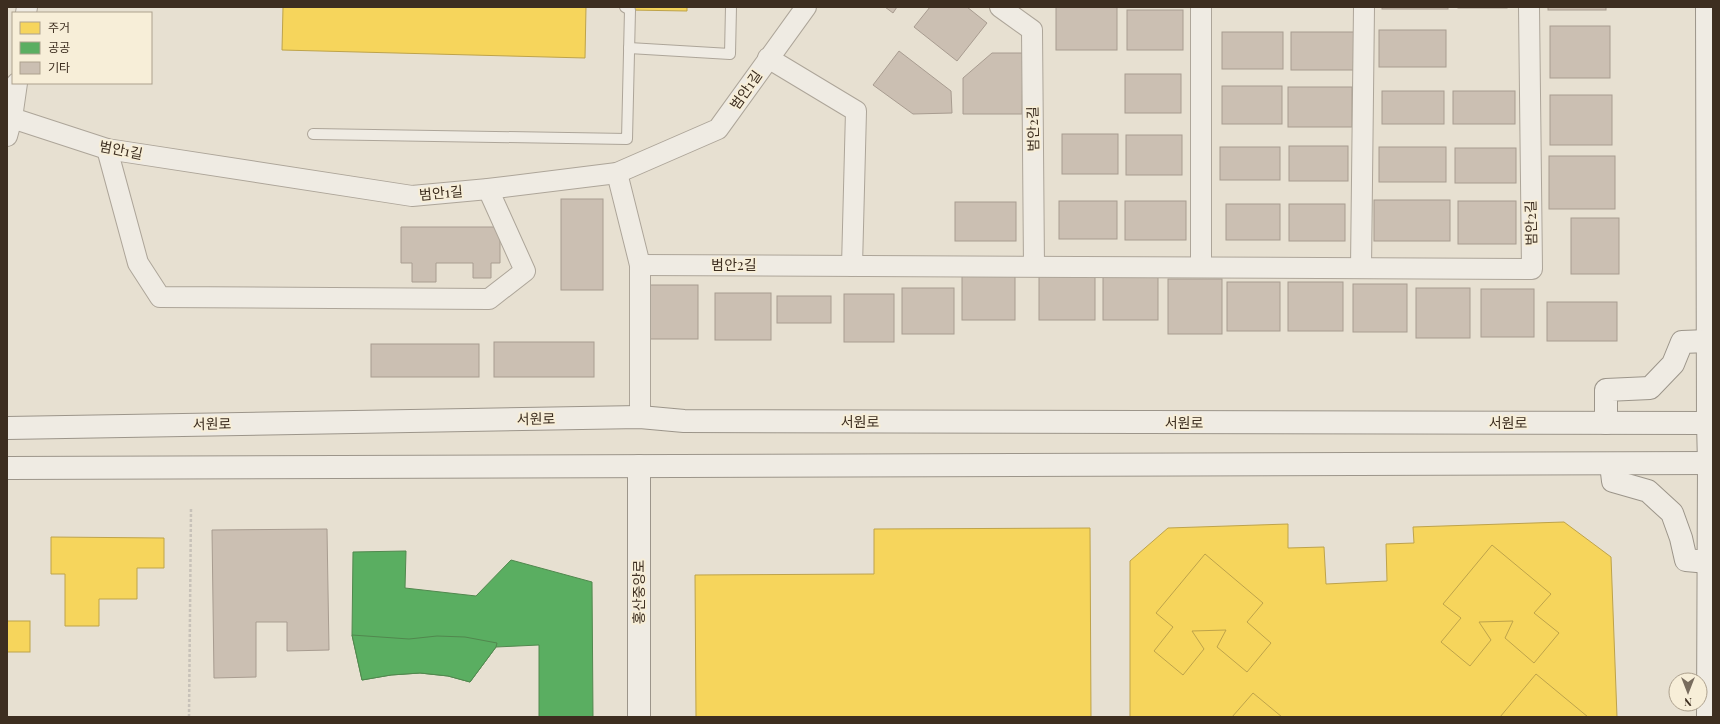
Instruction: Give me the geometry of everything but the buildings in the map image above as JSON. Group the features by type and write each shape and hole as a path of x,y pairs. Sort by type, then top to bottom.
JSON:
{"main road":[{"path":"1707,7 1708,341 1711,463 1708,562 1708,717"},
{"path":"1606,423 1606,390 1650,388 1673,364 1682,342 1708,341"},
{"name":"서원로","path":"7,428 640,417 684,421 1710,423"},
{"path":"7,468 1711,463"},
{"path":"1611,464 1613,481 1648,491 1672,513 1681,538 1686,560 1708,562"},
{"name":"홍산중앙로","path":"638,717 639,466"}],"street":[{"name":"범안1길","path":"10,127 107,150 412,196 488,189 617,173 718,129 806,7"},
{"name":"범안2길","path":"1000,7 1032,30 1034,266"},
{"path":"1200,7 1201,267"},
{"path":"1361,268 1364,7"},
{"name":"범안2길","path":"640,265 1532,269 1529,7"},
{"path":"768,58 856,111 852,266"},
{"path":"10,127 17,84"},
{"path":"107,150 138,263 160,297 488,299 525,271 488,189"},
{"path":"617,173 640,265 640,417"}],"lane":[{"path":"313,134 627,139 630,10 625,7"},
{"path":"629,48 730,54 731,7"}],"path":[{"path":"189,717 191,508"}]}
